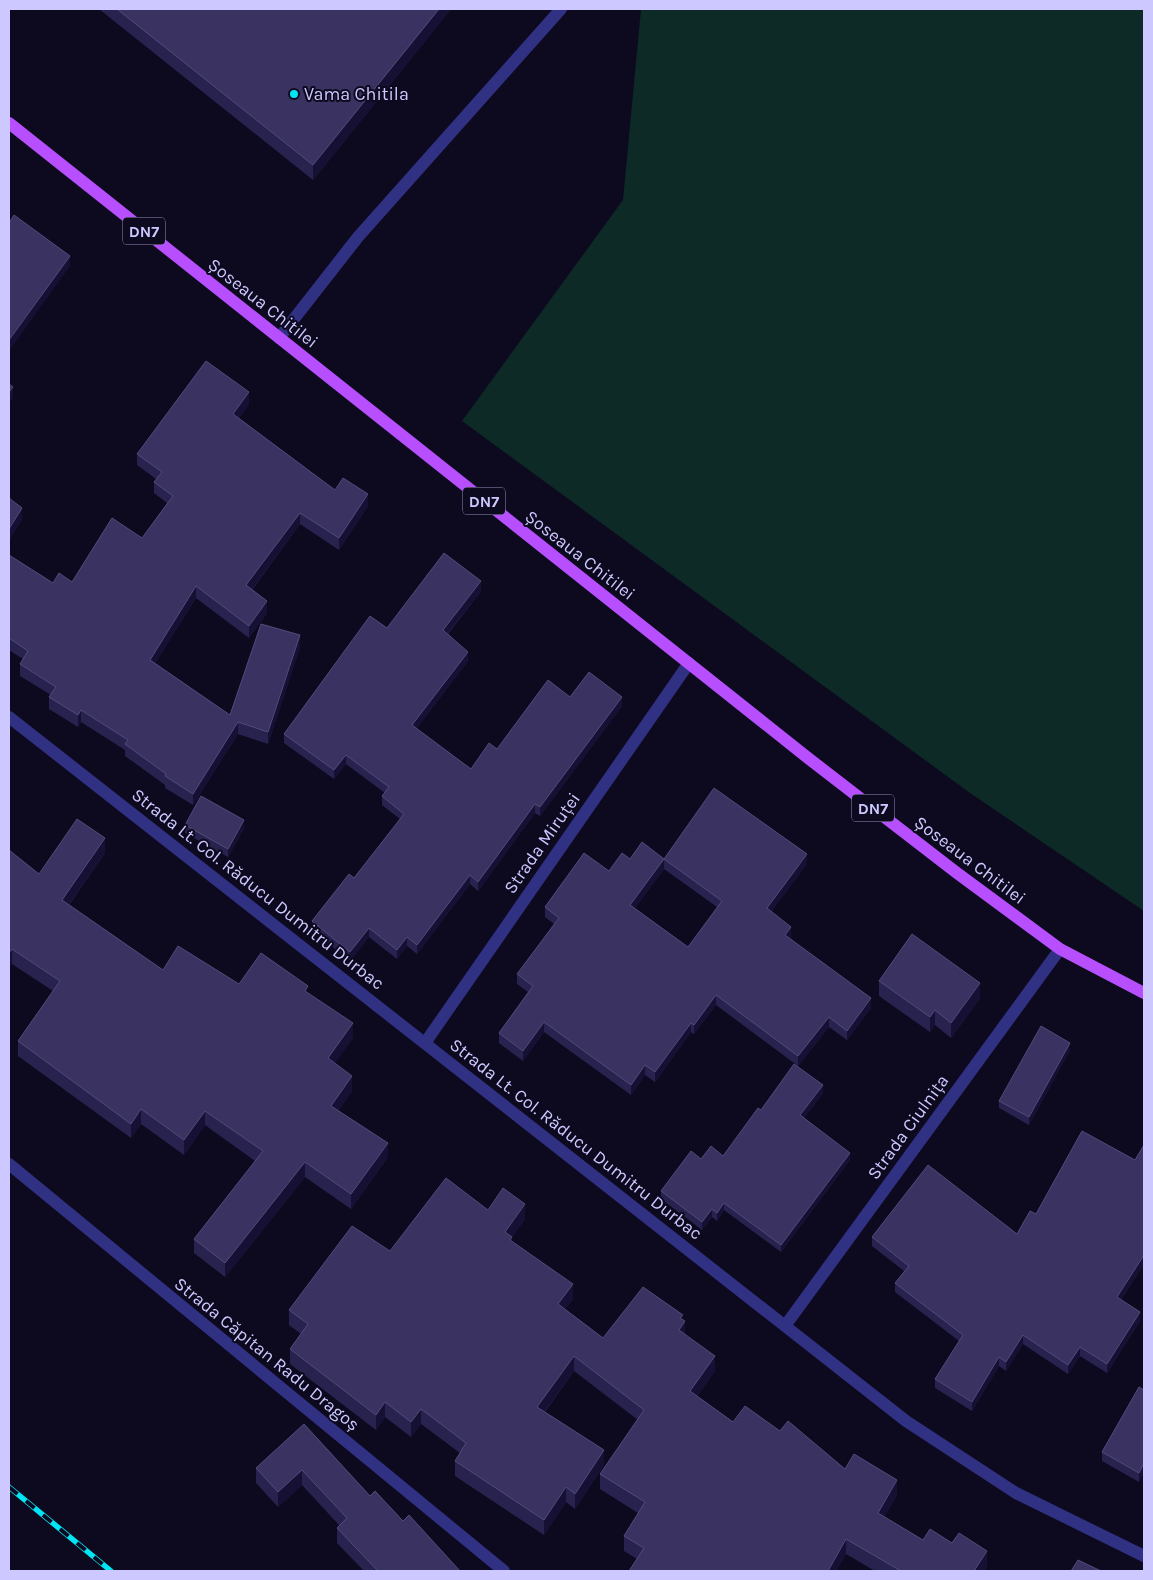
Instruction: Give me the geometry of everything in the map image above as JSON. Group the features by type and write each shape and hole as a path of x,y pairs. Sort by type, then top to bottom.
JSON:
{"main road":[{"name":"Șoseaua Chitilei","path":"9,123 957,874 1060,949 1144,993"}],"street":[{"path":"279,338 358,237 562,9"},
{"name":"Strada Miruței","path":"425,1043 689,663"},
{"name":"Strada Lt. Col. Răducu Dumitru Durbac","path":"9,717 906,1421 956,1456 1016,1493 1144,1556"},
{"name":"Strada Ciulnița","path":"785,1326 1060,949"},
{"name":"Strada Căpitan Radu Dragoș","path":"9,1164 504,1571"}],"green space":[{"path":"641,9 1144,9 1144,911 970,793 462,421 623,200"}],"building":[{"name":"Vama Chitila","path":"117,9 439,9 313,165"},
{"path":"14,215 70,256 9,340 9,223"},
{"path":"206,361 249,392 233,414 335,490 343,478 368,494 339,538 300,513 246,585 267,601 249,626 196,586 150,660 230,715 261,624 300,635 268,732 238,722 193,794 165,776 166,774 125,744 128,740 81,710 78,715 49,697 56,687 20,664 28,651 9,638 9,555 53,583 59,573 72,582 112,518 142,538 173,496 154,482 162,472 137,454"},
{"path":"9,384 13,387 9,392"},
{"path":"9,498 22,508 9,529"},
{"path":"444,553 481,581 443,630 468,652 412,725 471,769 489,743 497,749 548,680 570,697 589,672 622,697 540,807 535,804 478,882 470,875 417,945 407,937 397,950 369,928 350,952 312,921 349,874 354,878 404,814 382,796 389,787 346,755 334,770 284,734 370,616 387,628"},
{"path":"714,788 807,854 767,908 791,927 785,935 871,998 847,1031 829,1017 798,1056 716,995 694,1025 691,1023 655,1072 645,1065 631,1085 544,1022 523,1051 499,1033 533,986 517,974 559,918 545,907 584,853 609,871 622,853 630,859 642,842 664,859","holes":["664,859 722,901 688,947 630,905"]},
{"path":"201,796 244,820 228,849 185,825"},
{"path":"77,819 105,838 62,900 163,970 178,946 239,984 261,953 308,986 305,991 353,1023 328,1058 352,1076 331,1106 388,1143 351,1194 305,1162 225,1263 194,1239 263,1151 205,1111 184,1140 141,1109 131,1124 18,1041 60,981 12,949 9,953 9,850 39,874"},
{"path":"912,934 980,983 951,1023 935,1010 930,1017 879,981"},
{"path":"1041,1026 1070,1043 1029,1117 999,1101"},
{"path":"794,1064 823,1085 800,1115 850,1153 781,1245 724,1203 717,1213 712,1209 702,1222 661,1191 691,1151 701,1159 711,1146 723,1156 758,1108 761,1110"},
{"path":"1082,1131 1135,1160 1144,1145 1144,1255 1117,1297 1140,1312 1107,1364 1080,1347 1068,1365 1023,1335 1006,1362 999,1357 972,1402 935,1379 963,1335 895,1283 909,1266 872,1237 928,1165 1017,1234 1030,1211 1036,1214"},
{"path":"446,1178 488,1210 503,1188 525,1204 505,1232 512,1237 510,1240 573,1284 558,1304 603,1338 643,1287 683,1315 680,1318 685,1321 679,1330 715,1356 690,1391 733,1422 745,1406 780,1431 788,1421 845,1469 854,1454 897,1480 878,1513 923,1540 930,1529 952,1543 959,1533 987,1551 974,1571 901,1571 846,1539 828,1571 629,1571 644,1548 624,1536 645,1502 600,1474 644,1410 574,1356 537,1407 604,1450 575,1494 566,1487 544,1520 455,1461 466,1443 421,1409 411,1422 385,1402 376,1415 290,1349 308,1324 289,1310 352,1226 390,1251"},
{"path":"1139,1387 1144,1390 1144,1463 1139,1473 1102,1452"},
{"path":"304,1424 370,1496 375,1491 403,1521 409,1515 460,1571 378,1571 337,1528 347,1518 302,1470 278,1492 256,1468"},
{"path":"1078,1560 1101,1571 1071,1571"}],"railway":[{"path":"9,1487 111,1571"}],"place":[{"name":"Vama Chitila","path":"294,94"}]}
